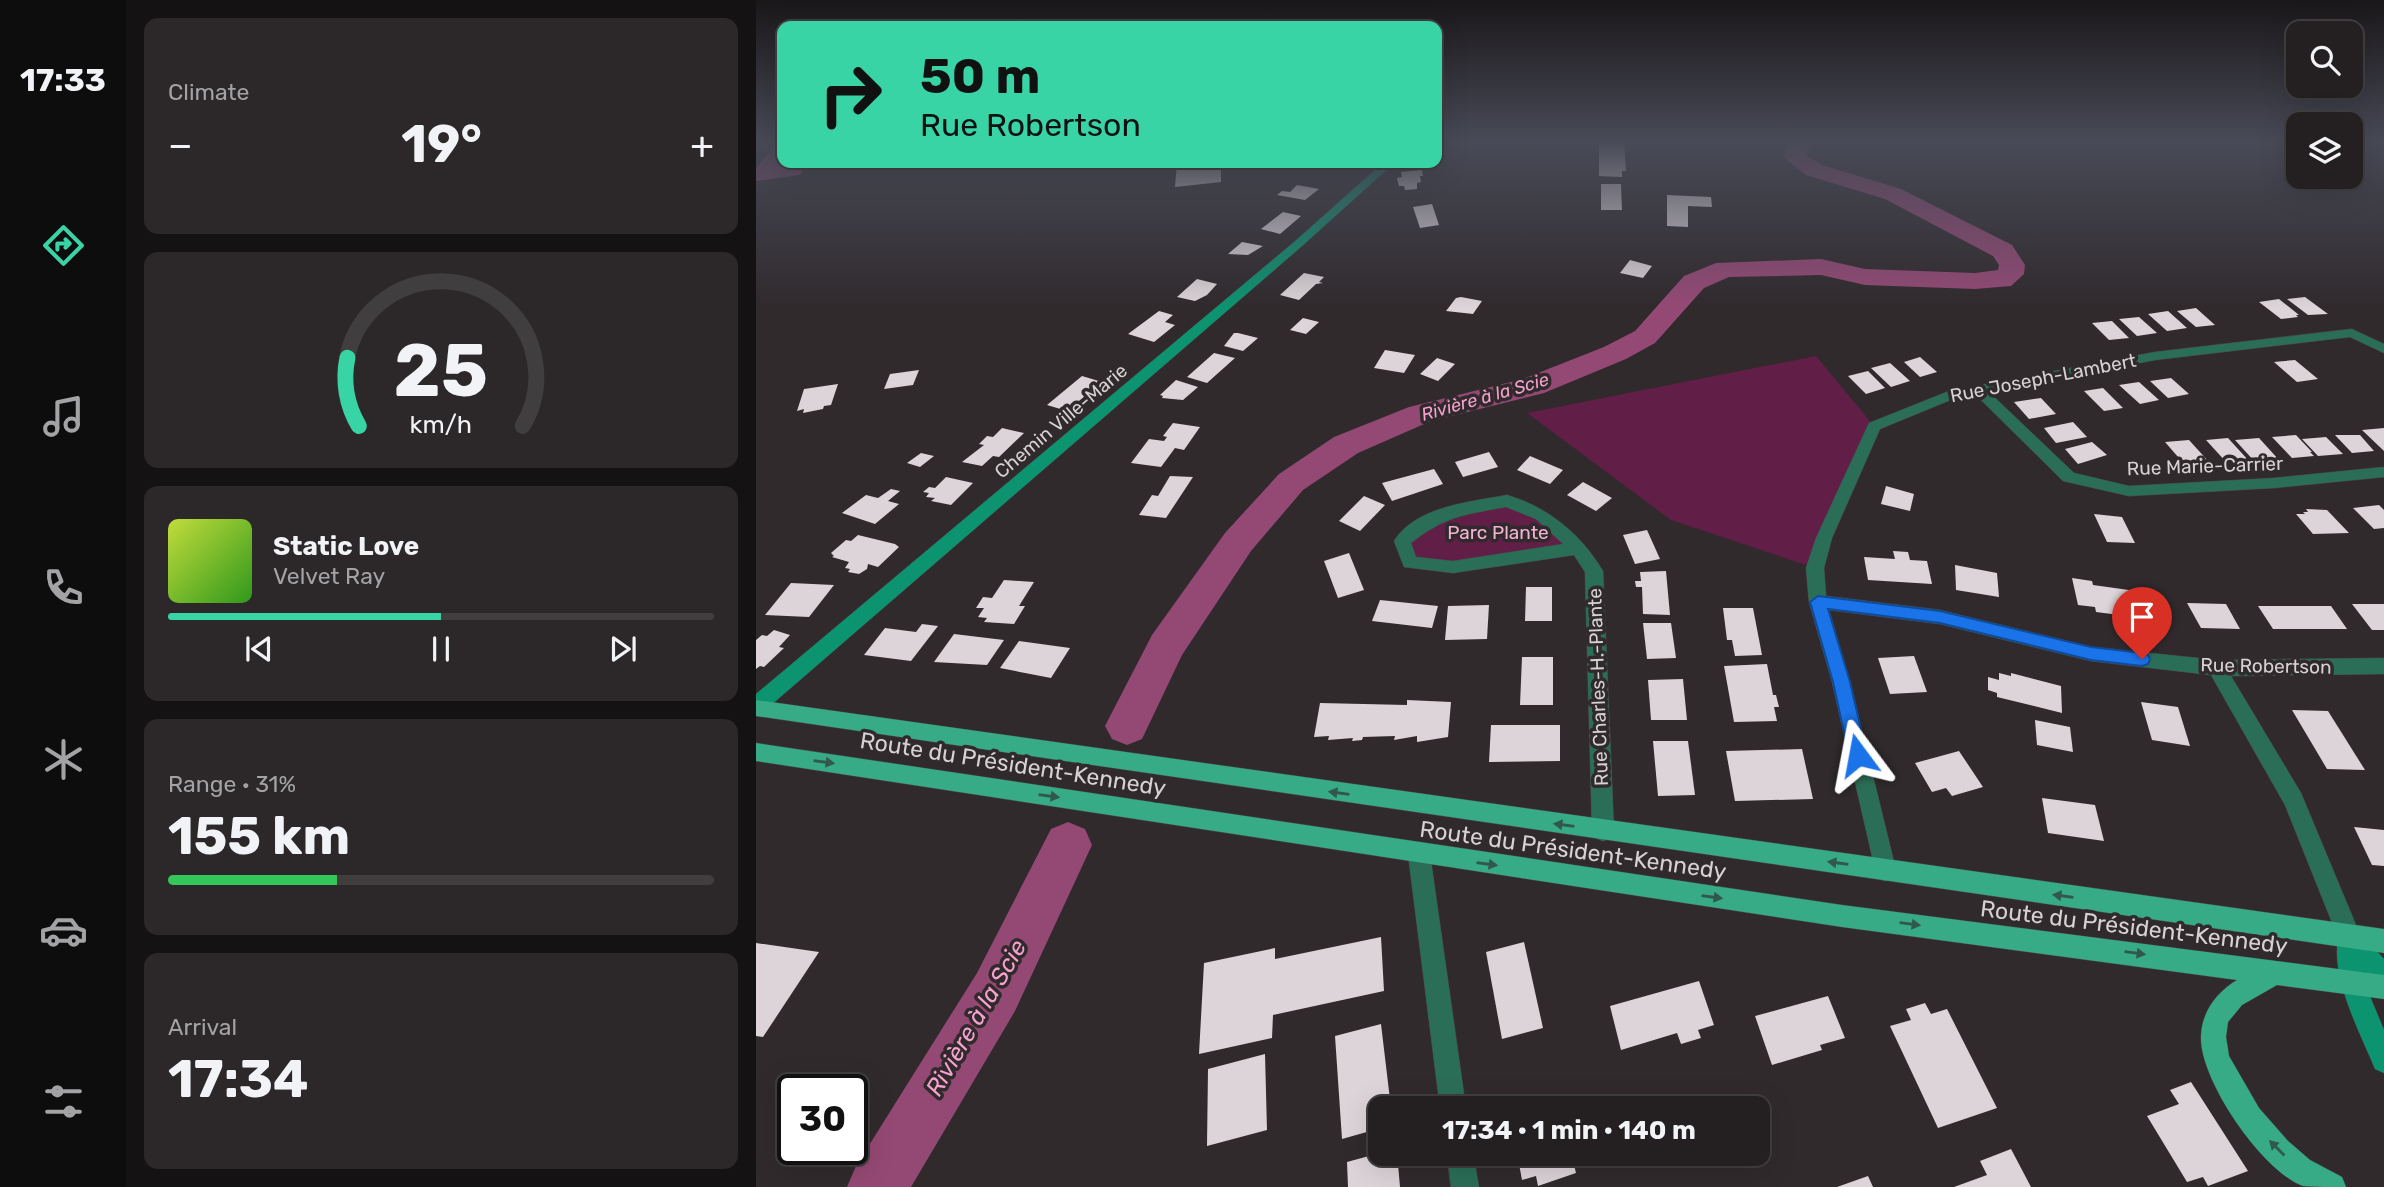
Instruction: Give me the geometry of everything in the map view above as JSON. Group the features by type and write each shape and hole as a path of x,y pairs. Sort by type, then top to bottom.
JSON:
{"main road":[{"name":"Route du Président-Kennedy","path":"756,707 1603,831 2384,941"},
{"name":"Route du Président-Kennedy","path":"756,752 1842,916 2384,987"},
{"path":"2277,972 2236,993 2223,1007 2215,1022 2213,1037 2218,1058 2232,1091 2260,1132 2290,1161 2332,1187"}],"street":[{"name":"Chemin Ville-Marie","path":"756,707 1351,196"},
{"name":"Rue Joseph-Lambert","path":"1885,870 1841,682 1818,602 1815,568 1824,538 1874,426 1949,395 2155,356 2352,333 2384,349"},
{"name":"Rue Marie-Carrier","path":"1979,390 2069,477 2129,491 2274,483 2384,471"},
{"name":"Rue Charles-H.-Plante","path":"1577,548 1453,567 1410,564 1402,541 1432,519 1463,509 1507,501 1542,515 1577,548 1594,571 1603,831"},
{"name":"Rue Robertson","path":"1818,602 1940,617 2091,654 2217,668 2384,666"},
{"path":"2217,668 2294,800 2349,937 2352,982 2384,1060"},
{"path":"1419,854 1451,1096"},
{"path":"2349,937 2384,977"},
{"path":"1462,1166 1465,1187"}],"green space":[{"path":"1816,356 1874,426 1815,568 1671,520 1527,413"},
{"name":"Parc Plante","path":"1507,501 1542,515 1578,548 1453,567 1410,563 1402,541 1431,519"}],"building":[{"path":"1285,196 1310,196 1305,200"},
{"path":"1601,196 1621,196 1622,210 1601,210"},
{"path":"1667,196 1711,197 1712,207 1688,206 1688,227 1667,226"},
{"path":"1432,204 1439,225 1420,228 1413,207"},
{"path":"1283,212 1301,216 1280,234 1261,229"},
{"path":"1242,242 1263,246 1248,255 1228,254"},
{"path":"1630,260 1652,266 1643,278 1620,273"},
{"path":"1304,273 1324,277 1319,282 1323,283 1316,284 1299,300 1280,295"},
{"path":"1197,279 1217,284 1207,295 1195,301 1177,297"},
{"path":"2305,297 2328,314 2308,315 2287,299"},
{"path":"1456,298 1482,301 1473,314 1446,311"},
{"path":"2279,299 2299,315 2296,315 2298,317 2281,319 2259,302"},
{"path":"2196,308 2215,325 2196,327 2177,311"},
{"path":"1159,311 1173,315 1165,322 1175,325 1154,342 1128,334"},
{"path":"2168,311 2187,328 2167,331 2148,314"},
{"path":"2139,317 2157,333 2137,336 2119,319"},
{"path":"1303,318 1319,322 1306,334 1290,330"},
{"path":"2112,321 2129,338 2109,340 2092,323"},
{"path":"1234,333 1258,338 1243,351 1224,346"},
{"path":"1385,350 1415,355 1404,373 1374,368"},
{"path":"1214,353 1235,358 1207,383 1187,377"},
{"path":"1920,357 1937,372 1920,377 1904,362"},
{"path":"1437,358 1455,364 1438,381 1420,374"},
{"path":"2295,360 2318,379 2297,382 2274,362"},
{"path":"1890,363 1910,381 1891,387 1871,368"},
{"path":"919,370 913,385 884,389 890,374"},
{"path":"1868,371 1885,388 1866,394 1848,376"},
{"path":"1082,376 1102,382 1067,411 1047,405"},
{"path":"2171,378 2189,394 2168,398 2150,381"},
{"path":"1176,380 1198,387 1183,400 1162,398 1160,395"},
{"path":"2139,382 2159,400 2140,404 2119,385"},
{"path":"838,384 831,405 803,413 804,409 797,411 804,389"},
{"path":"2103,388 2123,408 2104,411 2084,391"},
{"path":"2041,398 2056,414 2029,419 2014,402"},
{"path":"2073,422 2087,437 2056,443 2044,428"},
{"path":"1173,423 1200,427 1184,450 1175,448 1161,467 1131,463 1149,439 1164,441 1167,437 1163,436"},
{"path":"1002,428 1024,433 999,457 993,456 982,466 962,462 984,445 979,444 987,436 993,437"},
{"path":"2384,428 2384,451 2362,430"},
{"path":"2296,435 2314,456 2292,458 2272,437"},
{"path":"2335,435 2360,435 2374,451 2352,453"},
{"path":"2326,437 2343,454 2318,456 2302,439"},
{"path":"2228,438 2249,461 2227,463 2206,440"},
{"path":"2259,438 2279,460 2255,462 2235,440"},
{"path":"2189,440 2209,462 2185,465 2165,442"},
{"path":"2092,442 2107,455 2078,464 2065,449"},
{"path":"1489,452 1498,467 1463,477 1455,462"},
{"path":"921,453 934,456 920,467 907,463"},
{"path":"1530,456 1563,470 1550,484 1517,470"},
{"path":"1434,469 1443,484 1392,501 1382,483"},
{"path":"1170,476 1193,477 1166,518 1139,515 1152,495 1158,496"},
{"path":"946,477 973,483 951,505 931,501 935,498 926,497 929,493 923,492 929,487 935,488"},
{"path":"1583,482 1612,498 1596,511 1567,495"},
{"path":"1886,486 1914,494 1910,511 1881,504"},
{"path":"891,489 900,491 888,501 899,504 875,524 842,513 866,495 878,498"},
{"path":"1364,496 1385,505 1360,531 1339,521"},
{"path":"2379,505 2384,510 2384,528 2374,529 2353,508"},
{"path":"2306,509 2327,510 2349,533 2313,534 2296,514 2305,514 2303,512 2308,512"},
{"path":"2094,514 2122,517 2135,543 2107,542"},
{"path":"1647,530 1660,559 1635,564 1623,535"},
{"path":"858,535 899,547 878,567 868,564 867,569 859,574 848,572 850,569 845,568 849,562 832,557 834,556 831,553 846,540 851,541"},
{"path":"1893,551 1908,552 1910,560 1927,561 1932,584 1868,580 1864,557 1895,559"},
{"path":"1349,553 1364,590 1338,598 1324,561"},
{"path":"1955,565 1997,573 1999,597 1956,590"},
{"path":"1666,571 1670,615 1643,614 1642,587 1636,587 1635,581 1641,581 1640,572"},
{"path":"2072,578 2092,581 2093,585 2136,591 2137,594 2144,595 2149,612 2141,611 2143,618 2096,612 2095,607 2078,605"},
{"path":"1004,580 1034,582 1019,606 1025,606 1014,624 984,622 987,618 978,617 984,608 976,608 983,597 992,598"},
{"path":"791,583 834,585 809,617 765,615"},
{"path":"1526,587 1552,587 1552,621 1525,621"},
{"path":"1380,600 1438,606 1432,628 1372,621"},
{"path":"2187,603 2226,604 2240,629 2201,628"},
{"path":"2352,604 2384,604 2384,630 2372,630"},
{"path":"1489,605 1487,639 1445,640 1448,606"},
{"path":"2258,606 2331,606 2347,629 2273,629"},
{"path":"1723,608 1753,608 1762,655 1735,656 1732,640 1727,640"},
{"path":"1643,623 1671,623 1676,658 1647,659"},
{"path":"922,624 938,626 911,661 864,655 885,628 916,632"},
{"path":"774,630 790,635 779,647 784,648 764,667 756,669 756,640"},
{"path":"954,634 1004,640 987,665 934,662"},
{"path":"1019,641 1070,648 1051,678 1000,668"},
{"path":"1914,656 1927,692 1890,694 1878,658"},
{"path":"1522,657 1553,657 1553,705 1520,705"},
{"path":"1767,664 1773,695 1776,695 1779,707 1774,707 1777,721 1734,722 1724,666"},
{"path":"1999,673 2011,676 2011,673 2061,686 2062,713 1997,697 1997,693 1988,690 1988,677 1999,680"},
{"path":"1683,679 1687,720 1651,720 1648,680"},
{"path":"1407,700 1451,702 1448,737 1417,742 1417,736 1394,740 1395,736 1363,737 1362,740 1352,741 1353,738 1328,740 1329,736 1314,737 1320,703 1407,705"},
{"path":"2141,702 2178,707 2190,746 2152,740"},
{"path":"2292,710 2328,711 2365,770 2327,769"},
{"path":"2035,720 2070,727 2073,752 2037,745"},
{"path":"1491,725 1560,725 1560,761 1489,762"},
{"path":"1653,741 1688,741 1695,795 1658,796"},
{"path":"1802,749 1813,799 1735,801 1726,751"},
{"path":"1959,751 1983,787 1952,796 1946,788 1932,792 1915,763"},
{"path":"2042,798 2095,805 2104,841 2048,833"},
{"path":"2354,827 2384,830 2384,866 2372,865"},
{"path":"1381,937 1384,991 1273,1015 1272,1038 1199,1054 1204,963 1275,948 1275,959"},
{"path":"1524,942 1543,1028 1502,1039 1486,952"},
{"path":"756,943 819,952 763,1037 756,1036"},
{"path":"1699,981 1714,1025 1698,1030 1701,1038 1681,1044 1677,1033 1621,1050 1610,1006"},
{"path":"1828,996 1845,1038 1820,1045 1822,1050 1772,1065 1755,1016"},
{"path":"1925,1003 1931,1014 1947,1009 1997,1108 1938,1128 1890,1026 1911,1020 1906,1009"},
{"path":"1381,1024 1390,1096 1368,1096 1368,1132 1342,1139 1335,1036"},
{"path":"1265,1054 1267,1130 1207,1146 1208,1069"},
{"path":"2191,1082 2248,1171 2208,1186 2203,1177 2187,1182 2147,1116 2179,1104 2170,1090"},
{"path":"2011,1149 2031,1187 1954,1187 1987,1175 1980,1161"},
{"path":"1368,1156 1368,1166 1398,1166 1400,1187 1348,1187 1347,1162"},
{"path":"1519,1166 1574,1166 1576,1173 1538,1186 1536,1176 1522,1180"},
{"path":"1868,1176 1873,1187 1837,1187"}],"waterway":[{"name":"Rivière à la Scie","path":"1127,726 1166,646 1238,542 1291,482 1346,445 1420,414 1533,386 1615,353 1645,337 1694,282 1725,269 1821,267 1865,277 1975,281 2001,280 2011,274 2012,265 2003,251 1898,196"},
{"name":"Rivière à la Scie","path":"877,1187 996,992 1068,845"}],"route":[{"path":"1858,755 1818,602 1940,617 2091,654 2142,659"}]}
